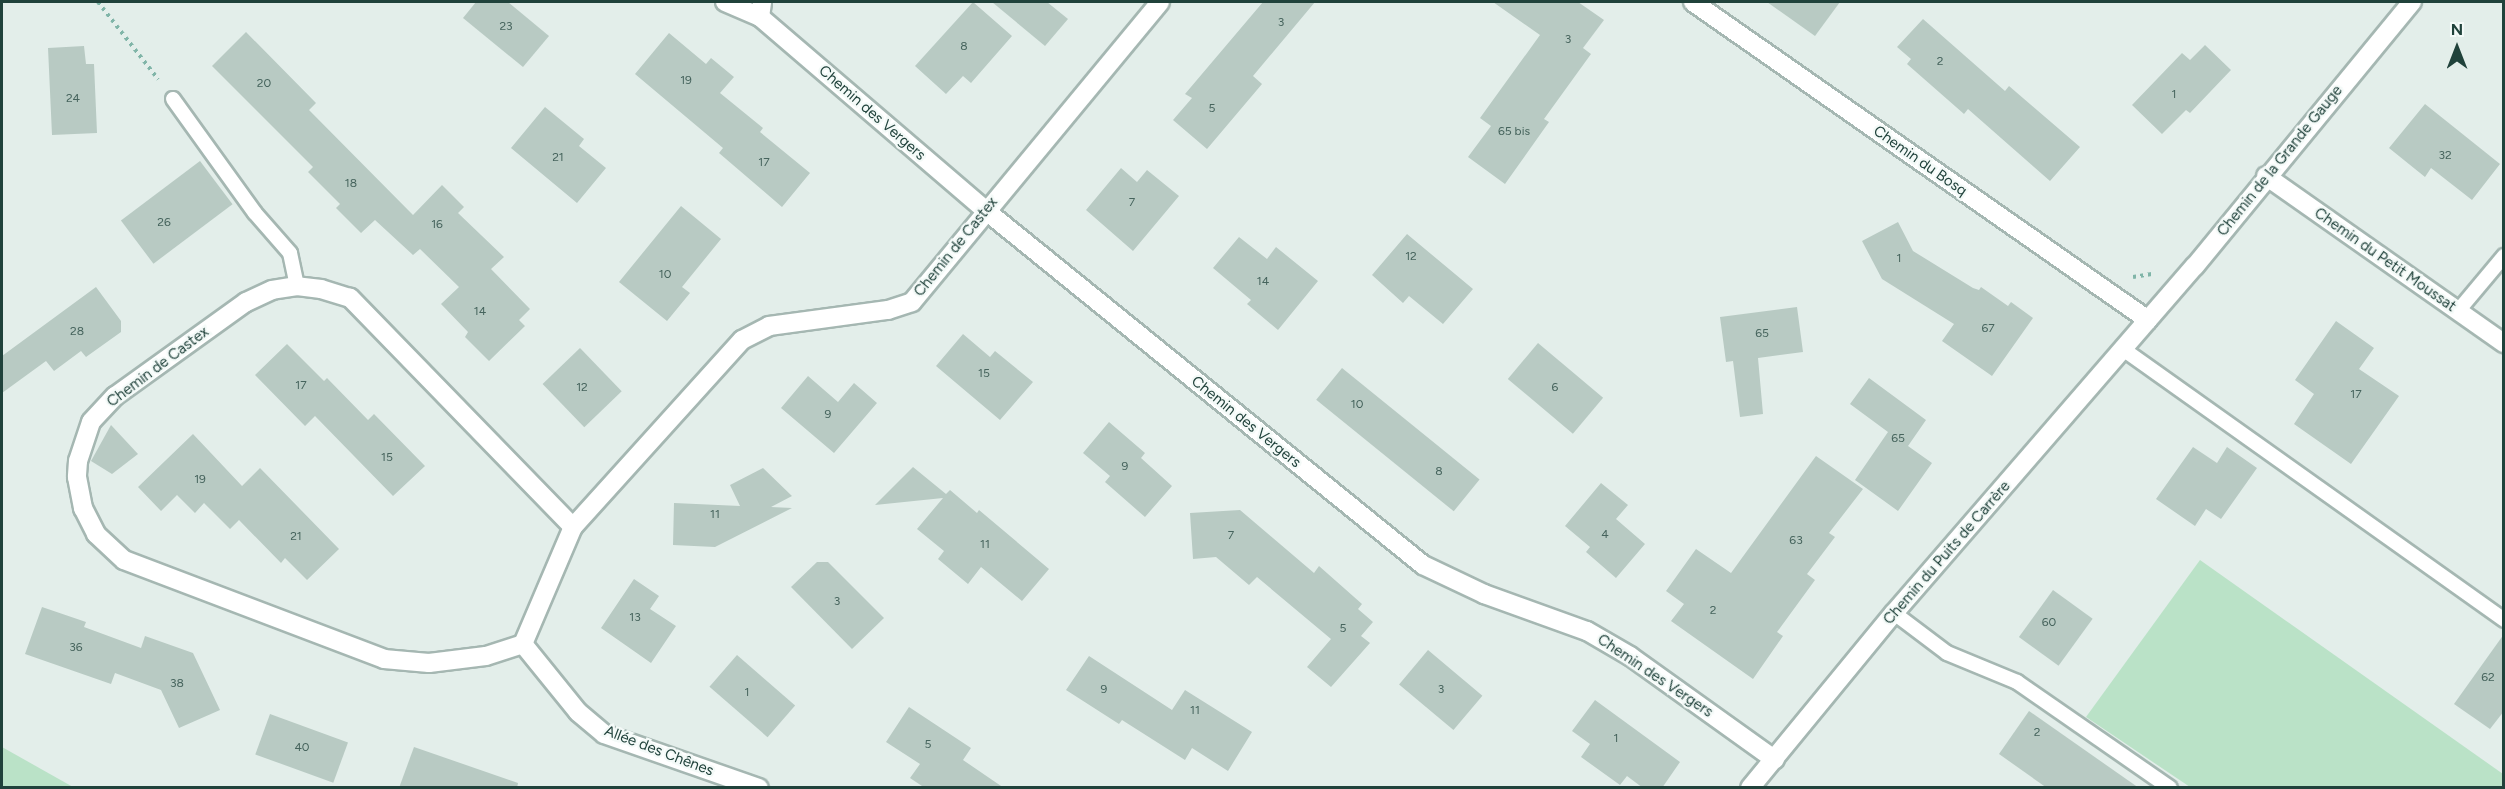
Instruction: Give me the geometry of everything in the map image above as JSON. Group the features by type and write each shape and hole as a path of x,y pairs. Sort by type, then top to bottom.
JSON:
{"street":[{"name":"Chemin des Vergers","path":"725,2 761,9 985,210 1423,565 1484,594 1587,631 1630,656 1775,760"},
{"name":"Chemin de Castex","path":"573,528 350,298 321,289 297,286 272,290 246,302 115,396 92,422 78,461 77,477 83,508 96,534 124,560 384,659 429,663 486,656 523,644 573,528 742,340 769,326 888,310 912,302 985,210 1160,2"},
{"name":"Chemin du Bosq","path":"1693,2 2148,320"},
{"name":"Chemin de la Grande Gauge","path":"2148,320 2412,2"},
{"name":"Chemin du Petit Moussat","path":"2266,176 2504,343"},
{"name":"Chemin du Puits de Carrère","path":"1750,788 1894,613 2148,320"},
{"name":"Allée des Chênes","path":"523,644 578,712 604,734 759,788"}],"lane":[{"path":"173,99 255,213 290,253 297,286"},
{"path":"2458,312 2504,255"},
{"path":"2123,349 2504,620"},
{"path":"1894,613 1947,653 2017,682 2170,788"}],"path":[{"path":"99,2 173,99"}],"green space":[{"path":"2200,560 2503,774 2503,787 2190,787 2086,717"},
{"path":"2,747 73,787 2,787"}],"building":[{"path":"476,2 508,2 549,36 523,67 463,18"},
{"path":"973,2 1012,36 971,83 963,76 946,94 915,66"},
{"path":"992,2 1047,2 1068,19 1045,46"},
{"path":"1263,2 1315,2 1253,76 1262,84 1207,149 1173,120 1192,98 1185,94"},
{"path":"1493,2 1578,2 1604,20 1583,48 1591,54 1544,119 1549,122 1505,184 1468,157 1491,126 1480,118 1540,35"},
{"path":"1767,2 1840,2 1815,36"},
{"path":"1923,19 2005,91 2009,86 2080,147 2050,181 1968,109 1964,114 1907,64 1911,59 1897,47"},
{"path":"246,32 316,103 309,110 413,215 442,185 464,207 458,213 504,257 491,269 530,309 519,320 525,326 489,361 465,337 468,332 441,304 459,287 420,249 413,255 375,220 361,233 336,208 340,204 308,172 313,167 212,66"},
{"path":"669,33 706,64 711,58 734,77 720,93 763,128 760,132 810,173 782,207 719,153 723,148 635,74"},
{"path":"2205,45 2231,70 2190,113 2186,110 2162,134 2132,105 2182,53 2190,60"},
{"path":"84,46 86,64 94,64 97,133 52,135 48,48"},
{"path":"2425,104 2500,164 2472,200 2431,168 2425,177 2389,148"},
{"path":"545,107 584,139 579,146 606,168 577,203 511,148"},
{"path":"200,161 232,204 153,264 121,221"},
{"path":"1121,168 1137,182 1147,170 1179,196 1133,251 1086,210"},
{"path":"681,206 721,239 682,287 690,293 667,321 619,282"},
{"path":"1898,222 1913,251 1973,288 1979,290 1981,287 2008,306 2011,302 2033,318 1992,376 1942,341 1954,324 1882,279 1862,241"},
{"path":"1407,234 1473,289 1443,324 1409,296 1403,303 1372,275"},
{"path":"1239,237 1267,259 1276,247 1318,281 1278,330 1247,304 1251,300 1213,268"},
{"path":"96,287 121,321 121,332 86,357 81,351 54,371 46,361 2,393 2,356"},
{"path":"1797,307 1803,352 1758,358 1763,414 1740,417 1733,361 1726,362 1720,317"},
{"path":"2336,321 2374,348 2359,369 2399,396 2351,464 2294,424 2314,394 2295,380"},
{"path":"963,334 990,357 995,351 1033,382 1000,420 936,366"},
{"path":"1538,343 1603,398 1573,434 1508,379"},
{"path":"287,344 324,381 327,378 368,420 374,414 425,466 393,496 315,416 305,426 255,375"},
{"path":"580,348 622,391 584,427 543,384"},
{"path":"1342,368 1480,479 1454,511 1316,400"},
{"path":"808,376 838,402 854,383 877,403 834,453 781,408"},
{"path":"1869,378 1926,420 1908,446 1932,463 1898,511 1855,480 1888,432 1850,404"},
{"path":"1109,422 1145,453 1141,458 1172,486 1145,517 1105,482 1110,476 1083,453"},
{"path":"111,425 138,454 112,474 91,461"},
{"path":"193,434 242,486 260,468 339,549 307,580 285,558 281,563 239,520 230,529 204,503 195,513 177,495 161,511 138,487"},
{"path":"2193,447 2217,463 2227,447 2257,468 2221,519 2206,509 2195,526 2156,499"},
{"path":"1816,456 1863,489 1829,533 1835,537 1807,574 1815,580 1777,632 1783,636 1753,679 1671,621 1684,604 1666,591 1696,549 1731,573"},
{"path":"913,467 946,494 950,490 977,513 979,510 1049,569 1022,601 981,567 968,584 938,559 944,551 917,529 943,498 875,505"},
{"path":"763,468 792,496 771,507 792,508 715,547 673,545 674,503 740,506 730,485"},
{"path":"1601,483 1628,505 1616,519 1645,544 1616,578 1586,552 1590,547 1565,526"},
{"path":"1240,510 1314,573 1319,566 1362,604 1358,609 1373,622 1361,636 1370,643 1331,687 1307,667 1331,639 1257,577 1249,585 1216,557 1193,559 1190,513"},
{"path":"817,562 828,562 884,618 852,649 791,587"},
{"path":"634,579 659,596 650,609 676,626 651,663 601,628"},
{"path":"2053,590 2093,619 2059,666 2019,637"},
{"path":"42,607 86,622 84,627 141,648 145,636 193,653 220,710 179,728 161,690 115,673 111,684 25,654"},
{"path":"2504,634 2504,711 2490,729 2454,704"},
{"path":"1428,650 1482,696 1453,730 1399,684"},
{"path":"737,655 795,706 768,737 709,687"},
{"path":"1089,656 1172,710 1185,690 1252,732 1228,771 1192,748 1185,760 1122,720 1119,724 1066,690"},
{"path":"1595,700 1680,762 1662,788 1643,788 1627,776 1620,785 1581,757 1590,744 1572,731"},
{"path":"909,707 971,748 963,760 1004,788 925,788 910,778 920,764 886,742"},
{"path":"2029,711 2139,788 2047,788 1999,754"},
{"path":"270,714 348,742 333,783 255,754"},
{"path":"414,747 518,783 517,788 399,788"}]}
